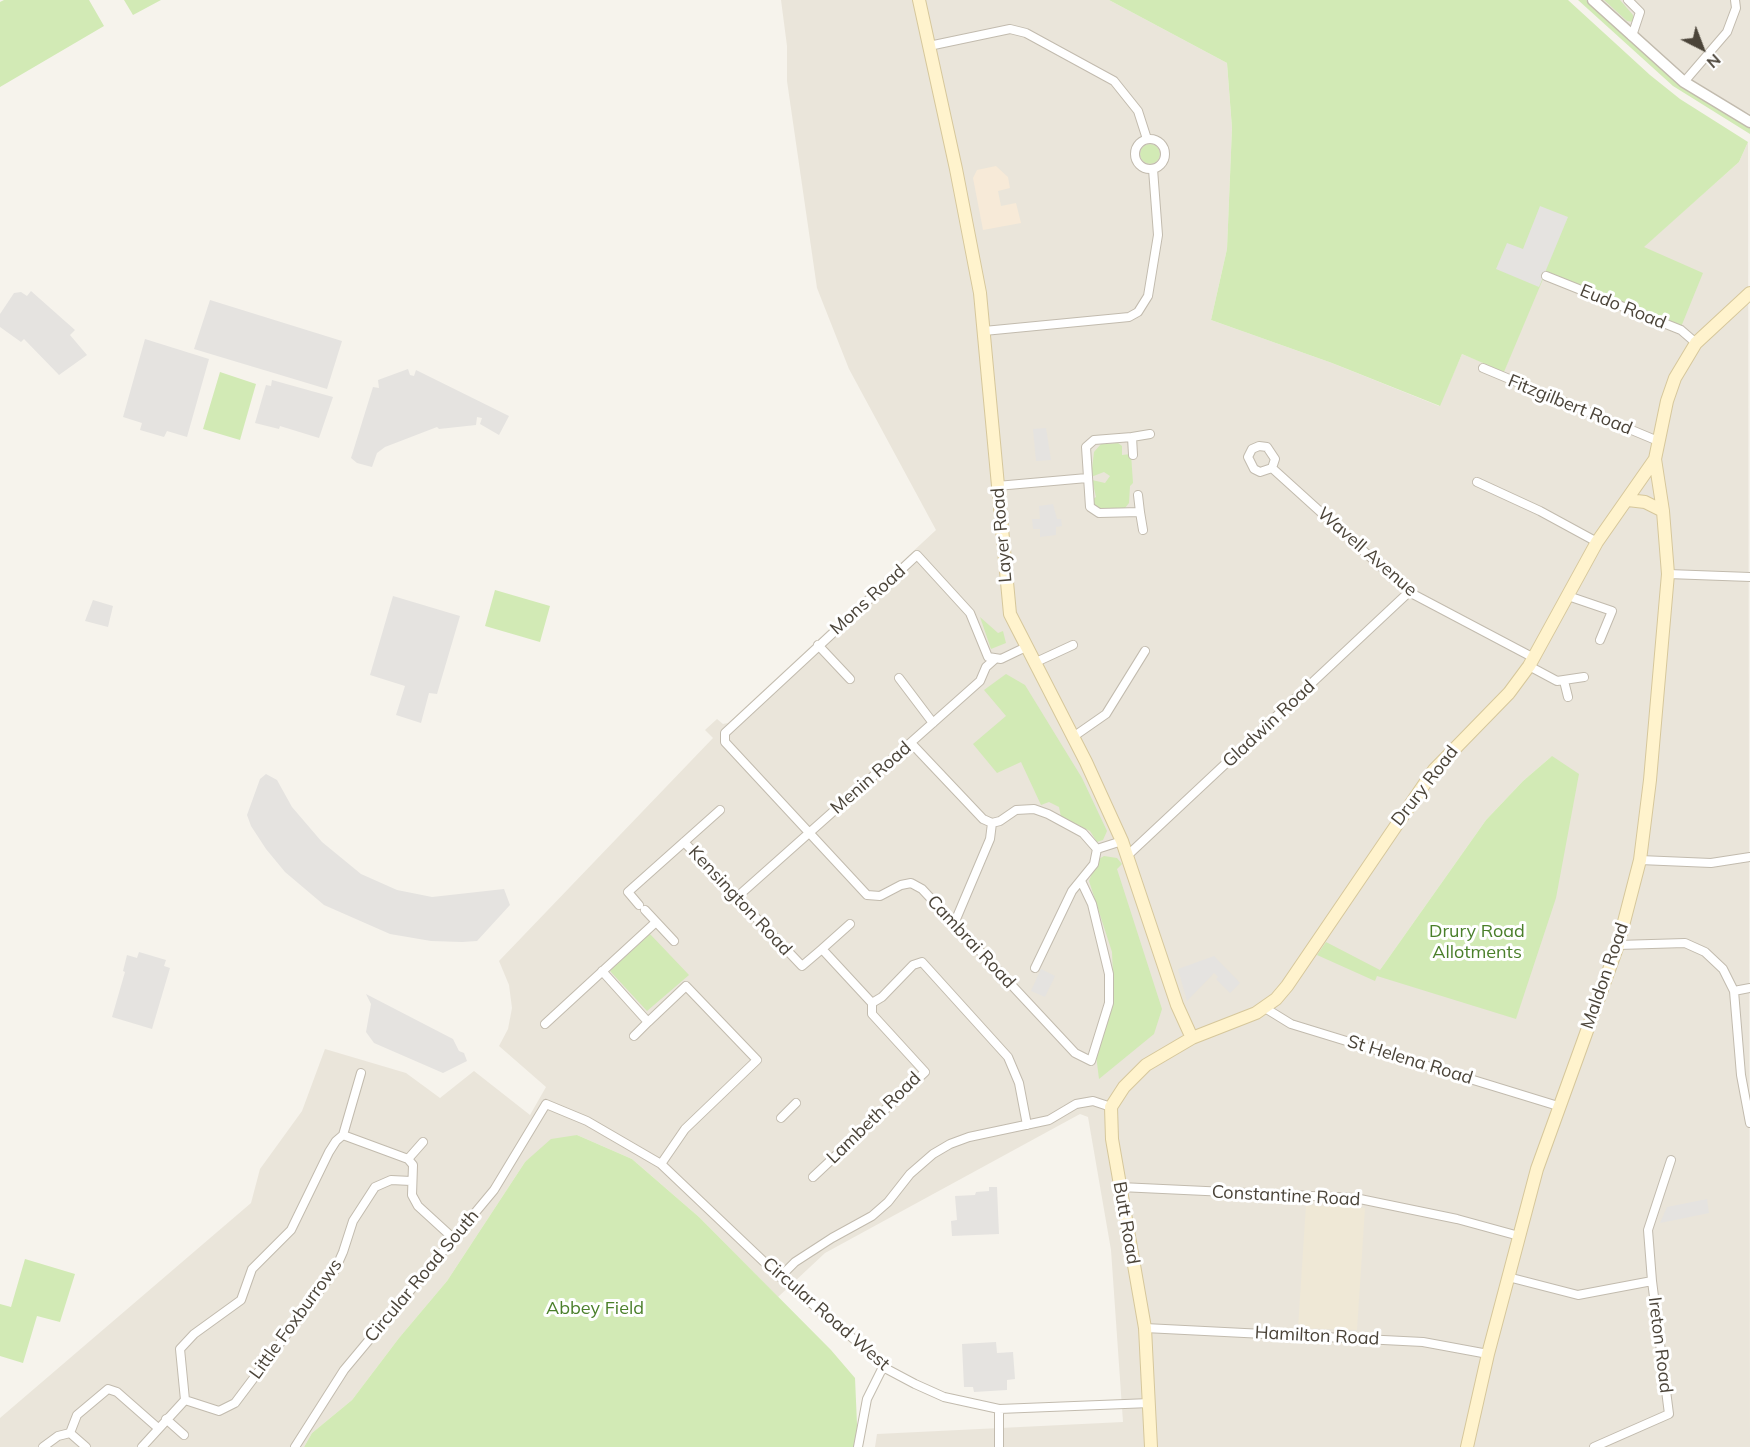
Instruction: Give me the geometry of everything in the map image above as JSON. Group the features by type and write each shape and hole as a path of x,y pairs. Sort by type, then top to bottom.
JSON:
{"main road":[{"name":"Layer Road","path":"919,0 974,256 984,331 1010,614 1073,737 1122,841 1177,1005 1192,1038"},
{"path":"1655,459 1675,378 1696,343 1750,293"},
{"name":"Maldon Road","path":"1467,1447 1488,1354 1519,1236 1558,1106 1618,945 1640,860 1650,780 1668,574 1663,511 1655,459"},
{"name":"Drury Road","path":"1192,1038 1265,1008 1287,986 1434,770 1509,693 1532,662 1597,542 1655,459"},
{"path":"1628,500 1645,502 1663,511"},
{"path":"1112,1107 1124,1087 1146,1065 1192,1038"},
{"name":"Butt Road","path":"1112,1107 1112,1139 1144,1328 1151,1447"}],"street":[{"path":"1593,0 1684,82 1750,122"},
{"path":"1628,0 1640,12 1632,36"},
{"path":"1684,82 1727,32 1736,8 1735,0"},
{"path":"929,46 1010,29 1026,33 1114,81 1138,111 1147,139"},
{"path":"1147,139 1156,140 1165,151 1161,164 1153,169 1139,165 1135,157 1139,144 1147,139"},
{"path":"984,331 1129,317 1138,312 1148,296 1158,235 1153,169"},
{"name":"Eudo Road","path":"1546,276 1681,330 1696,343"},
{"name":"Fitzgilbert Road","path":"1483,369 1658,441"},
{"path":"1140,512 1099,513 1090,507 1086,447 1094,440 1150,434"},
{"path":"1132,437 1133,455"},
{"name":"Wavell Avenue","path":"1272,468 1409,592 1532,662 1557,681 1564,681"},
{"path":"997,486 1087,478"},
{"path":"1477,482 1540,511 1597,542"},
{"path":"1138,495 1143,530"},
{"name":"Mons Road","path":"725,733 917,555 970,613 984,651 988,657 994,659"},
{"path":"1668,574 1750,577"},
{"name":"Gladwin Road","path":"1128,855 1409,592"},
{"path":"1568,596 1612,611 1600,640"},
{"name":"Mons Road","path":"818,645 850,679"},
{"path":"1034,663 1073,645"},
{"path":"994,659 1001,659 1026,647"},
{"path":"1073,737 1106,714 1145,651"},
{"name":"Menin Road","path":"737,897 807,833 912,744 980,681 986,668 994,659"},
{"path":"1568,697 1564,681 1584,677"},
{"path":"899,678 933,723"},
{"name":"Cambrai Road","path":"725,733 725,742 867,896 880,896 901,885 911,883 922,889 1074,1053 1090,1061 1109,1003 1109,974 1092,904 1081,881"},
{"path":"912,744 983,819 992,823 1000,822 1016,810 1034,809 1083,833 1097,849"},
{"name":"Kensington Road","path":"656,922 628,892 720,810"},
{"path":"954,924 990,839 992,823"},
{"path":"1097,849 1122,841"},
{"name":"Kensington Road","path":"684,842 802,966 850,924"},
{"path":"1035,968 1072,891 1094,864 1097,849"},
{"path":"1640,860 1711,863 1750,857"},
{"path":"545,1024 656,922 674,941"},
{"path":"1618,945 1685,943 1694,945 1716,961 1734,991 1741,1075 1750,1123"},
{"name":"Kensington Road","path":"822,949 872,1003"},
{"path":"872,1003 882,997 913,965 922,962 1008,1056 1019,1083 1027,1125"},
{"path":"602,971 648,1022"},
{"path":"634,1036 686,986 757,1060 685,1129 661,1164"},
{"path":"1734,991 1750,988"},
{"name":"Lambeth Road","path":"813,1177 926,1072 872,1014 872,1003"},
{"name":"St Helena Road","path":"1265,1008 1291,1024 1558,1106"},
{"path":"142,1447 184,1400 180,1349 194,1334 241,1300 252,1269 291,1230 329,1152 343,1135 346,1110 361,1073"},
{"path":"780,1277 795,1263 832,1238 872,1216 888,1202 910,1174 933,1154 969,1137 1049,1120 1076,1104 1093,1101 1112,1107"},
{"path":"781,1118 796,1103"},
{"name":"Circular Road West","path":"546,1104 587,1121 661,1164 780,1277 875,1357 883,1367 944,1397 999,1409 1150,1403"},
{"name":"Circular Road South","path":"295,1447 344,1370 510,1167 546,1104"},
{"path":"343,1135 408,1159 413,1165 412,1195 418,1206 453,1238"},
{"path":"408,1159 423,1142"},
{"path":"1652,1281 1648,1230 1671,1160"},
{"name":"Little Foxburrows","path":"184,1400 219,1411 235,1403 335,1269 353,1221 375,1187 391,1180 411,1181"},
{"name":"Constantine Road","path":"1120,1187 1355,1198 1456,1219 1519,1236"},
{"name":"Ireton Road","path":"1508,1277 1578,1295 1652,1281 1669,1414 1594,1447"},
{"name":"Hamilton Road","path":"1144,1328 1423,1342 1488,1354"},
{"path":"858,1447 867,1399 883,1367"},
{"path":"70,1433 77,1415 108,1389 117,1392 158,1428"},
{"path":"999,1409 999,1447"},
{"path":"166,1419 184,1436"},
{"path":"44,1447 58,1436 70,1433"},
{"path":"70,1433 86,1447"}],"shaded area":[{"path":"781,0 1109,0 1227,63 1232,128 1227,249 1211,320 1332,363 1439,406 1462,354 1504,371 1545,271 1643,247 1739,162 1748,142 1750,1447 875,1447 877,1434 1123,1422 1111,1250 1088,1117 1080,1114 825,1253 778,1297 699,1217 632,1159 577,1135 525,1162 447,1281 399,1338 352,1400 312,1433 304,1447 0,1447 0,1418 251,1203 260,1169 302,1111 325,1049 406,1073 440,1098 474,1071 530,1115 546,1087 499,1046 508,1029 512,1008 509,985 499,961 713,738 705,730 717,719 723,724 728,723 936,530 849,369 817,288 787,81 787,46","holes":["1552,756 1380,970 1486,820 1523,781"]},
{"path":"1601,0 1750,0 1750,114 1714,96 1677,69"},
{"path":"996,166 1008,177 1010,188 998,191 1001,206 1016,203 1021,223 983,230 973,178 977,170"},
{"path":"1540,206 1568,217 1539,287 1496,269 1507,243 1523,249"},
{"path":"31,291 75,330 70,335 87,355 59,375 24,339 21,342 0,327 0,314 14,293 21,292 27,296"},
{"path":"210,300 342,341 327,389 194,349"},
{"path":"145,339 209,359 187,437 167,431 164,437 140,430 142,423 123,417"},
{"path":"408,369 410,375 414,376 416,370 509,416 499,435 480,424 482,418 477,417 476,425 439,429 437,427 385,447 377,453 372,467 357,463 351,458 373,387 379,388 378,380"},
{"path":"272,380 333,397 319,438 280,426 279,429 255,423 266,385 271,386"},
{"path":"1046,428 1051,460 1036,461 1033,429"},
{"path":"1053,504 1057,519 1061,519 1062,526 1056,527 1056,535 1040,537 1040,529 1033,529 1032,519 1040,519 1039,506"},
{"path":"393,596 460,616 437,694 429,693 421,723 396,715 405,686 370,675"},
{"path":"93,600 113,606 108,627 85,621"},
{"path":"266,774 277,780 292,807 322,842 361,874 397,890 432,897 504,889 510,905 477,941 462,942 431,941 390,934 324,905 285,872 251,826 247,815 260,779"},
{"path":"139,952 166,960 164,966 170,968 152,1029 112,1017 125,972 123,971 127,955 137,958"},
{"path":"1214,956 1240,983 1230,993 1216,979 1218,977 1214,973 1187,1001 1178,969"},
{"path":"1041,969 1055,976 1045,997 1031,991"},
{"path":"366,994 453,1039 467,1061 443,1073 374,1043 366,1032 371,1004"},
{"path":"989,1187 997,1187 999,1234 952,1236 951,1221 957,1220 955,1196 975,1195 976,1192 989,1191"},
{"path":"1707,1199 1709,1213 1660,1223 1667,1207"},
{"path":"1306,1205 1365,1208 1357,1330 1298,1328"},
{"path":"996,1342 997,1353 1013,1352 1015,1379 1007,1380 1007,1390 974,1392 973,1387 964,1387 962,1344"}],"green space":[{"path":"4,0 89,0 104,26 0,87 0,2"},
{"path":"124,0 161,0 133,15"},
{"path":"1109,0 1568,0 1650,75 1680,99 1748,142 1739,162 1644,247 1703,273 1681,327 1546,272 1504,372 1462,354 1440,406 1332,363 1211,320 1227,249 1232,128 1227,63"},
{"path":"1578,0 1586,0 1695,95 1750,128 1750,134 1673,86"},
{"path":"1604,0 1620,0 1633,15 1633,22 1627,21"},
{"path":"1150,144 1157,147 1160,154 1157,161 1150,164 1143,161 1140,154 1143,147"},
{"path":"220,372 256,384 240,440 203,429"},
{"path":"1118,443 1122,446 1122,455 1131,454 1133,483 1130,486 1129,503 1125,508 1101,510 1094,504 1093,499 1096,497 1092,480 1105,483 1110,476 1104,472 1091,477 1094,452 1101,444"},
{"path":"495,590 550,606 540,642 485,626"},
{"path":"980,617 998,633 1003,631 1006,643 991,649"},
{"path":"1006,674 1025,685 1082,778 1107,831 1103,840 1097,842 1090,831 1061,817 1059,807 1049,802 1041,805 1021,762 997,773 973,744 1006,716 984,690"},
{"name":"Drury Road Allotments","path":"1552,756 1579,774 1556,898 1516,1019 1377,976 1375,981 1317,955 1326,942 1380,970 1486,820 1523,781"},
{"path":"1104,856 1117,858 1122,864 1117,869 1162,1009 1154,1034 1099,1079 1096,1055 1114,998 1112,952 1089,881 1097,860"},
{"path":"650,934 689,975 647,1011 610,971"},
{"name":"Abbey Field","path":"577,1135 632,1159 699,1217 831,1350 855,1378 858,1447 304,1447 312,1433 352,1400 399,1338 447,1281 525,1162 551,1139"},
{"path":"25,1259 75,1274 60,1322 37,1316 23,1363 0,1356 0,1304 11,1307"}]}
